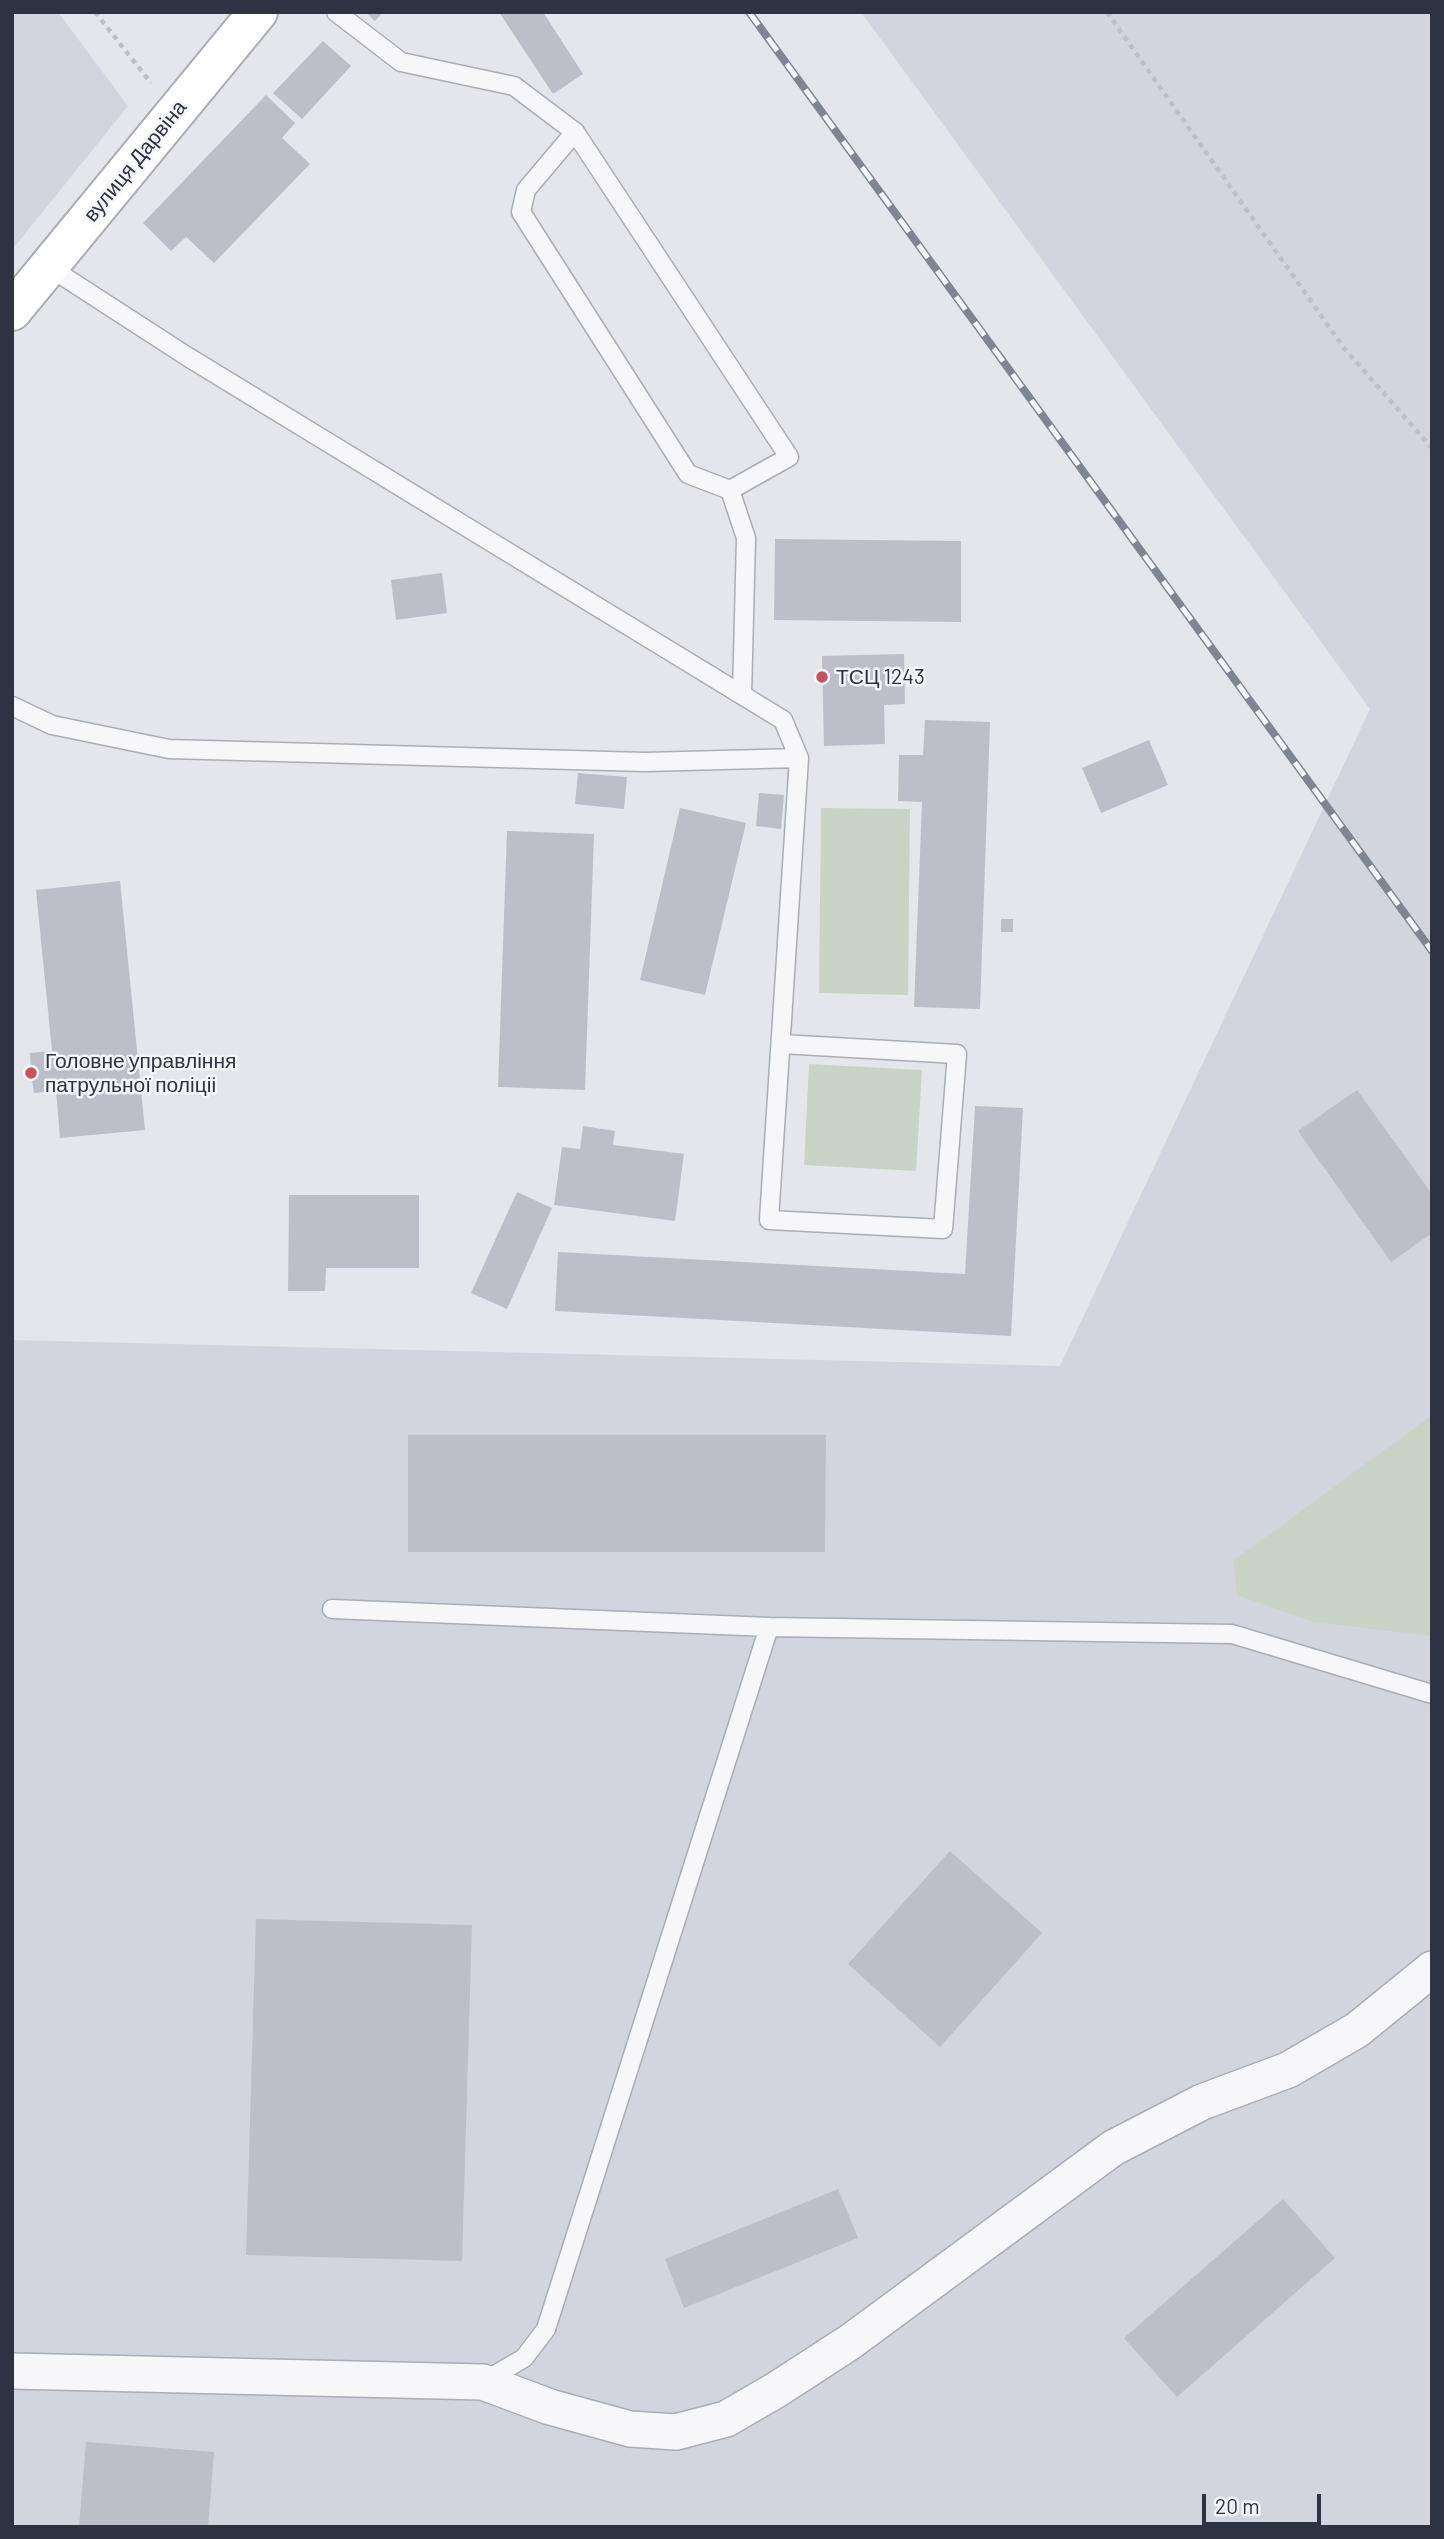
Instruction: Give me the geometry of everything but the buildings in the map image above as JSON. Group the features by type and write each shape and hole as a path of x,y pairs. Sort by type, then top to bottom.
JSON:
{"street":[{"name":"вулиця Дарвіна","path":"12,311 258,12"},
{"path":"12,2371 483,2382 582,2416 630,2429 676,2432 726,2419 850,2342 1113,2148 1202,2102 1288,2070 1357,2030 1432,1969"}],"lane":[{"path":"336,12 401,62 514,86 575,132 789,457 730,490"},
{"path":"575,132 526,190 521,212 688,474 730,490"},
{"path":"49,267 188,357 783,720 799,758 769,1220 943,1229 957,1054 781,1044"},
{"path":"730,490 746,538 742,695"},
{"path":"12,706 52,726 169,749 645,762 799,758"},
{"path":"332,1609 769,1627 1232,1634 1432,1693"},
{"path":"483,2382 524,2358 545,2329 769,1627"}],"path":[{"path":"95,12 174,112"},
{"path":"1107,12 1344,348 1432,448"}],"shaded area":[{"path":"12,12 58,12 128,106 12,250"},
{"path":"861,12 1432,12 1432,2527 12,2527 12,1340 1060,1366 1370,709"}],"green space":[{"path":"821,808 910,809 908,995 819,993"},
{"path":"809,1064 922,1070 916,1171 804,1165"},
{"path":"1432,1415 1432,1636 1313,1622 1237,1595 1233,1561"}],"railway":[{"path":"749,12 1432,951"}],"place":[{"name":"ТСЦ 1243","path":"822,677"},
{"name":"Головне управління патрульної поліціі","path":"31,1073"}]}
